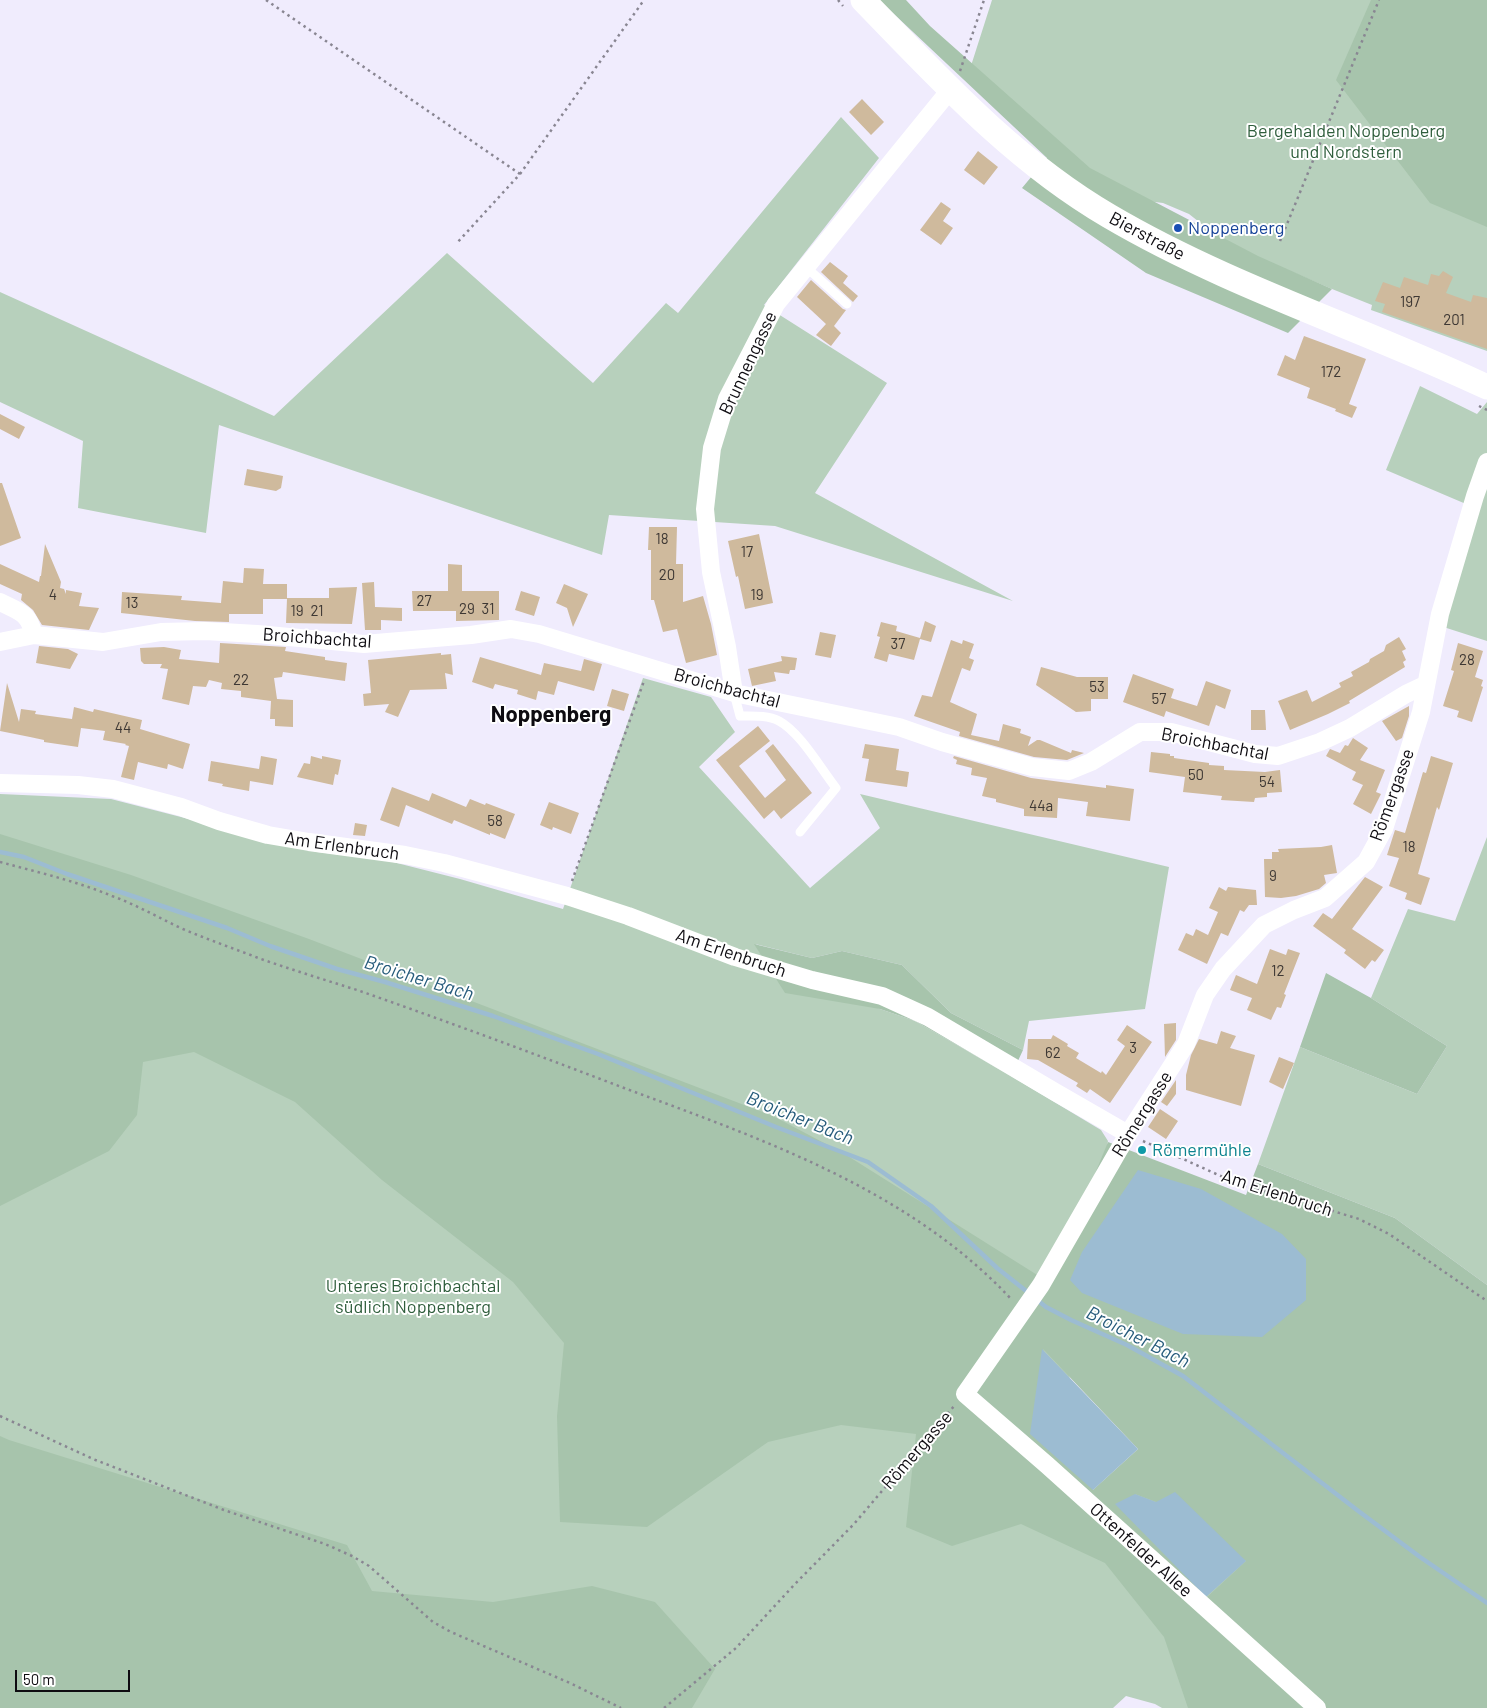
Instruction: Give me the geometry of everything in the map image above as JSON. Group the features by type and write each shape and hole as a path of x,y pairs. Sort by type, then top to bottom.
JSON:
{"main road":[{"name":"Bierstraße","path":"863,0 950,90 995,133 1047,174 1108,215 1167,248 1249,286 1405,350 1487,387"}],"street":[{"name":"Brunnengasse","path":"734,693 727,647 711,572 705,509 712,448 727,399 776,304 950,90"},
{"name":"Römergasse","path":"965,1394 1041,1286 1128,1134 1186,1044 1205,995 1222,969 1264,925 1294,910 1325,898 1366,862 1384,829 1421,712 1440,614 1487,462"},
{"path":"0,602 30,621 34,635"},
{"name":"Broichbachtal","path":"0,642 34,635 103,642 161,632 206,631 364,644 470,636 511,629 539,634 734,693 898,727 942,742 1032,766 1068,771 1091,762 1140,732 1171,732 1255,754 1278,756 1320,742 1350,728 1406,694 1425,685"},
{"name":"Am Erlenbruch","path":"0,783 69,785 113,789 181,807 219,821 268,835 404,854 567,896 628,916 735,957 812,980 882,996 928,1017 1128,1134"},
{"name":"Ottenfelder Allee","path":"965,1394 1047,1465 1317,1708"}],"lane":[{"path":"806,268 847,304"},
{"path":"734,693 740,716 763,716 778,720 793,731 836,788 800,832"}],"path":[{"path":"266,0 520,174"},
{"path":"456,244 520,174 644,0"},
{"path":"950,90 961,70 984,0"},
{"path":"1280,241 1379,0"},
{"path":"567,896 649,667"},
{"path":"0,862 112,896 184,929 260,958 365,993 572,1068 748,1136 819,1166 872,1193 928,1228 975,1264 1026,1308"},
{"name":"Am Erlenbruch","path":"1128,1134 1243,1186 1281,1195 1359,1219 1389,1234 1487,1300"},
{"name":"Römergasse","path":"664,1708 736,1648 854,1524 965,1394"},
{"path":"0,1416 93,1459 224,1510 325,1544 352,1556 369,1566 433,1622 451,1632 570,1683 621,1708"}],"green space":[{"path":"879,0 906,0 930,26 1090,168 1258,256 1332,289 1288,333 1146,273 1022,188 1047,158"},
{"name":"Bergehalden Noppenberg und Nordstern","path":"992,0 1487,0 1487,351 1371,310 1372,305 1227,244 1189,214 1163,203 1132,199 1043,138 969,72"},
{"path":"1371,0 1487,0 1487,227 1430,203 1336,80"},
{"path":"841,117 879,158 764,305 887,383 815,493 1013,601 775,526 609,515 602,555 219,425 206,533 78,508 83,441 0,402 0,292 274,416 447,253 593,383 666,303 678,313"},
{"path":"1420,386 1477,414 1487,402 1487,641 1431,623 1466,504 1386,470"},
{"name":"Unteres Broichbachtal südlich Noppenberg","path":"643,678 711,697 735,732 699,767 810,888 880,828 860,794 1169,867 1145,1009 1029,1021 1023,1050 951,1013 902,965 842,951 812,958 755,944 880,1009 915,1021 1101,1130 1108,1141 1105,1157 1050,1283 1093,1490 1138,1450 1487,1708 1162,1708 1155,1704 1126,1696 1113,1708 0,1708 0,794 111,799 317,852 385,860 460,879 563,909"},
{"path":"0,834 131,875 309,939 773,1116 843,1153 1050,1283 1108,1142 1246,1195 1258,1164 1395,1218 1487,1285 1487,1708 1188,1708 1164,1637 1105,1563 1021,1524 952,1546 906,1527 916,1434 841,1425 768,1442 647,1527 560,1522 557,1416 564,1343 513,1282 382,1180 295,1102 194,1052 143,1062 137,1115 109,1151 0,1206","holes":["1043,1349 1138,1449 1093,1490","1135,1494 1156,1502 1246,1561 1207,1597"]},
{"path":"1487,837 1487,1285 1395,1218 1258,1164 1300,1047 1417,1094 1447,1046 1371,998 1408,909 1455,921"},
{"path":"754,944 812,958 842,951 902,965 951,1013 1023,1050 1011,1076 915,1021 880,1009 785,993"},
{"path":"1326,973 1371,998 1447,1046 1417,1094 1300,1047"},
{"path":"0,1436 347,1545 372,1591 493,1602 592,1586 655,1602 715,1669 692,1708 0,1708"}],"water":[{"path":"1138,1170 1201,1189 1282,1234 1306,1259 1306,1300 1262,1337 1183,1334 1082,1293 1070,1280 1082,1252"},
{"path":"1042,1349 1138,1449 1093,1490 1030,1434"},
{"path":"1175,1492 1246,1561 1206,1597 1115,1504 1135,1494 1156,1502"}],"building":[{"path":"862,99 884,122 871,135 849,112"},
{"path":"978,151 998,167 984,185 964,170"},
{"path":"941,202 951,209 943,221 953,228 941,245 920,230"},
{"path":"830,262 848,276 843,283 858,296 853,302 821,272"},
{"path":"1443,271 1453,277 1446,293 1471,302 1473,295 1487,298 1487,349 1382,312 1385,304 1375,301 1383,282 1400,288 1404,277 1428,285 1431,274 1439,276"},
{"path":"811,280 846,310 834,326 841,333 831,346 816,335 826,324 797,297"},
{"path":"1304,336 1366,359 1349,404 1357,407 1352,418 1335,411 1336,409 1307,398 1310,388 1277,375 1285,355 1295,360"},
{"path":"0,414 25,427 19,439 0,429"},
{"path":"247,469 283,476 281,488 276,491 244,485"},
{"path":"0,483 2,483 21,538 0,546"},
{"path":"649,527 677,527 676,564 683,564 683,602 703,596 717,655 686,663 677,629 663,632 654,600 651,600 651,550 648,550"},
{"path":"759,534 773,603 745,609 728,541"},
{"path":"45,544 61,582 60,588 64,589 66,594 66,590 82,593 79,606 99,608 89,630 42,625 33,610 21,600 22,594 0,584 0,564 39,582"},
{"path":"448,564 462,565 462,591 499,591 499,620 456,621 456,611 413,611 412,591 448,591"},
{"path":"244,568 264,569 263,584 287,584 287,598 329,598 329,588 357,587 352,624 286,623 287,599 263,599 263,614 229,614 229,622 195,621 121,613 122,592 182,596 181,600 221,603 223,581 243,583"},
{"path":"374,582 375,607 402,608 402,621 381,620 381,630 365,630 362,583"},
{"path":"564,584 588,594 573,627 567,608 556,603"},
{"path":"521,591 540,597 534,616 515,610"},
{"path":"925,621 936,626 931,642 920,639 914,660 889,654 887,662 874,658 880,637 877,636 881,622 897,626 896,631 920,638"},
{"path":"820,632 836,635 831,658 815,655"},
{"path":"1399,637 1406,649 1402,651 1406,660 1403,662 1405,667 1349,701 1350,703 1290,730 1278,701 1307,690 1312,702 1341,687 1339,683 1353,676 1351,672 1369,662 1370,659 1384,651 1386,645"},
{"path":"951,640 962,644 963,640 974,644 969,658 974,660 970,671 962,668 950,702 977,714 971,735 999,741 1003,724 1021,729 1020,733 1031,737 1028,746 1040,740 1071,753 1072,750 1084,753 1067,760 1034,757 959,736 960,732 914,716 922,695 932,697"},
{"path":"220,643 286,647 285,651 325,657 325,660 347,663 345,681 283,672 282,677 274,678 277,699 293,700 293,727 275,726 275,719 270,719 271,701 241,697 241,691 221,689 222,683 209,680 206,687 193,686 189,705 162,699 168,669 160,668 162,664 144,664 141,661 140,648 164,647 181,650 179,659 219,663"},
{"path":"1458,643 1483,651 1475,677 1483,680 1481,686 1483,687 1472,722 1457,717 1459,711 1443,706 1454,671 1451,670"},
{"path":"39,646 68,649 78,654 70,669 36,663"},
{"path":"441,653 441,655 451,654 453,675 445,673 447,689 410,690 398,717 385,712 389,704 364,706 363,694 371,693 368,660"},
{"path":"781,656 797,658 795,670 790,670 789,674 774,672 776,681 752,686 748,669 782,661"},
{"path":"480,657 541,675 544,663 581,671 584,659 602,664 594,691 558,681 554,695 538,691 536,700 517,694 518,690 495,684 493,689 472,682"},
{"path":"1041,667 1077,677 1108,677 1108,699 1091,699 1091,711 1076,712 1036,685"},
{"path":"1133,674 1174,689 1171,698 1197,706 1206,681 1231,690 1225,709 1216,705 1209,726 1166,711 1164,717 1123,702"},
{"path":"7,683 19,722 21,709 36,711 35,714 72,719 74,707 93,712 94,709 142,720 140,729 190,744 183,769 168,764 167,769 138,762 134,780 121,777 129,746 103,740 105,731 81,728 78,747 44,742 44,740 0,731"},
{"path":"612,689 629,694 624,711 607,706"},
{"path":"1409,706 1409,716 1402,738 1396,741 1382,721"},
{"path":"1251,710 1265,710 1266,730 1251,730"},
{"path":"758,726 770,741 739,766 765,798 786,780 765,751 773,744 812,793 781,819 774,810 764,819 716,760"},
{"path":"1353,738 1368,748 1360,760 1385,770 1376,792 1381,794 1371,814 1353,804 1363,785 1352,780 1356,772 1326,756 1330,749 1340,753"},
{"path":"865,744 899,749 896,770 909,772 907,787 865,781 869,759 862,758"},
{"path":"1151,752 1170,754 1174,758 1209,763 1209,765 1224,766 1224,770 1265,772 1280,770 1282,792 1267,793 1267,797 1255,798 1254,802 1221,800 1222,796 1183,792 1185,777 1149,772"},
{"path":"261,756 277,759 273,785 250,781 249,791 222,786 223,784 208,781 211,761 259,769"},
{"path":"311,756 322,759 322,756 341,760 338,775 335,774 333,785 297,777 304,763 310,764"},
{"path":"954,756 1031,778 1106,788 1106,785 1134,789 1130,821 1086,816 1088,802 1058,798 1057,818 1024,816 1024,809 996,802 996,799 982,796 987,778 971,775 972,768 956,764 957,760 953,758"},
{"path":"1431,756 1453,763 1439,810 1437,807 1418,874 1430,878 1421,905 1405,899 1407,893 1389,886 1399,858 1387,855 1395,830 1405,833 1423,772 1426,773"},
{"path":"392,787 429,801 432,793 466,807 470,799 515,814 505,839 454,820 452,824 406,805 399,827 380,820"},
{"path":"549,802 579,813 571,834 553,827 552,830 540,825"},
{"path":"355,823 367,825 365,836 353,835"},
{"path":"1332,845 1337,873 1324,875 1326,883 1319,889 1296,896 1281,898 1265,897 1264,859 1272,859 1272,852 1279,852 1278,849"},
{"path":"1365,877 1383,887 1352,929 1384,950 1375,962 1372,960 1365,969 1344,953 1346,950 1313,926 1323,913 1332,919"},
{"path":"1219,887 1226,891 1228,887 1256,890 1257,905 1249,905 1244,912 1240,910 1228,936 1221,933 1207,964 1178,950 1186,933 1193,936 1196,929 1208,935 1218,912 1209,908"},
{"path":"1270,949 1286,955 1288,949 1300,953 1284,994 1286,995 1281,1008 1277,1007 1271,1020 1247,1010 1252,998 1230,990 1236,975 1257,984"},
{"path":"1176,1023 1176,1040 1165,1057 1164,1024"},
{"path":"1127,1025 1152,1042 1110,1103 1090,1089 1087,1093 1076,1086 1078,1083 1038,1060 1027,1059 1028,1039 1051,1039 1053,1035 1079,1053 1076,1058 1101,1073 1102,1071 1106,1075 1125,1046 1117,1040"},
{"path":"1221,1031 1236,1036 1230,1048 1255,1055 1241,1106 1186,1090 1186,1075 1191,1055 1199,1039 1217,1044"},
{"path":"1279,1057 1294,1063 1283,1089 1269,1082"},
{"path":"1176,1080 1176,1094 1167,1106 1161,1102"},
{"path":"1160,1109 1178,1121 1166,1139 1148,1127"}],"waterway":[{"name":"Broicher Bach","path":"0,852 24,857 67,874 227,928 270,946 337,969 493,1016 598,1054 776,1127 868,1162 931,1206 997,1268 1030,1294"},
{"name":"Broicher Bach","path":"1036,1299 1046,1307 1127,1345 1183,1376 1357,1510 1420,1557 1487,1603"}],"place":[{"name":"Noppenberg","path":"1178,228"},
{"name":"Römermühle","path":"1142,1150"}],"district":[{"name":"Noppenberg","path":"551,715"}]}
